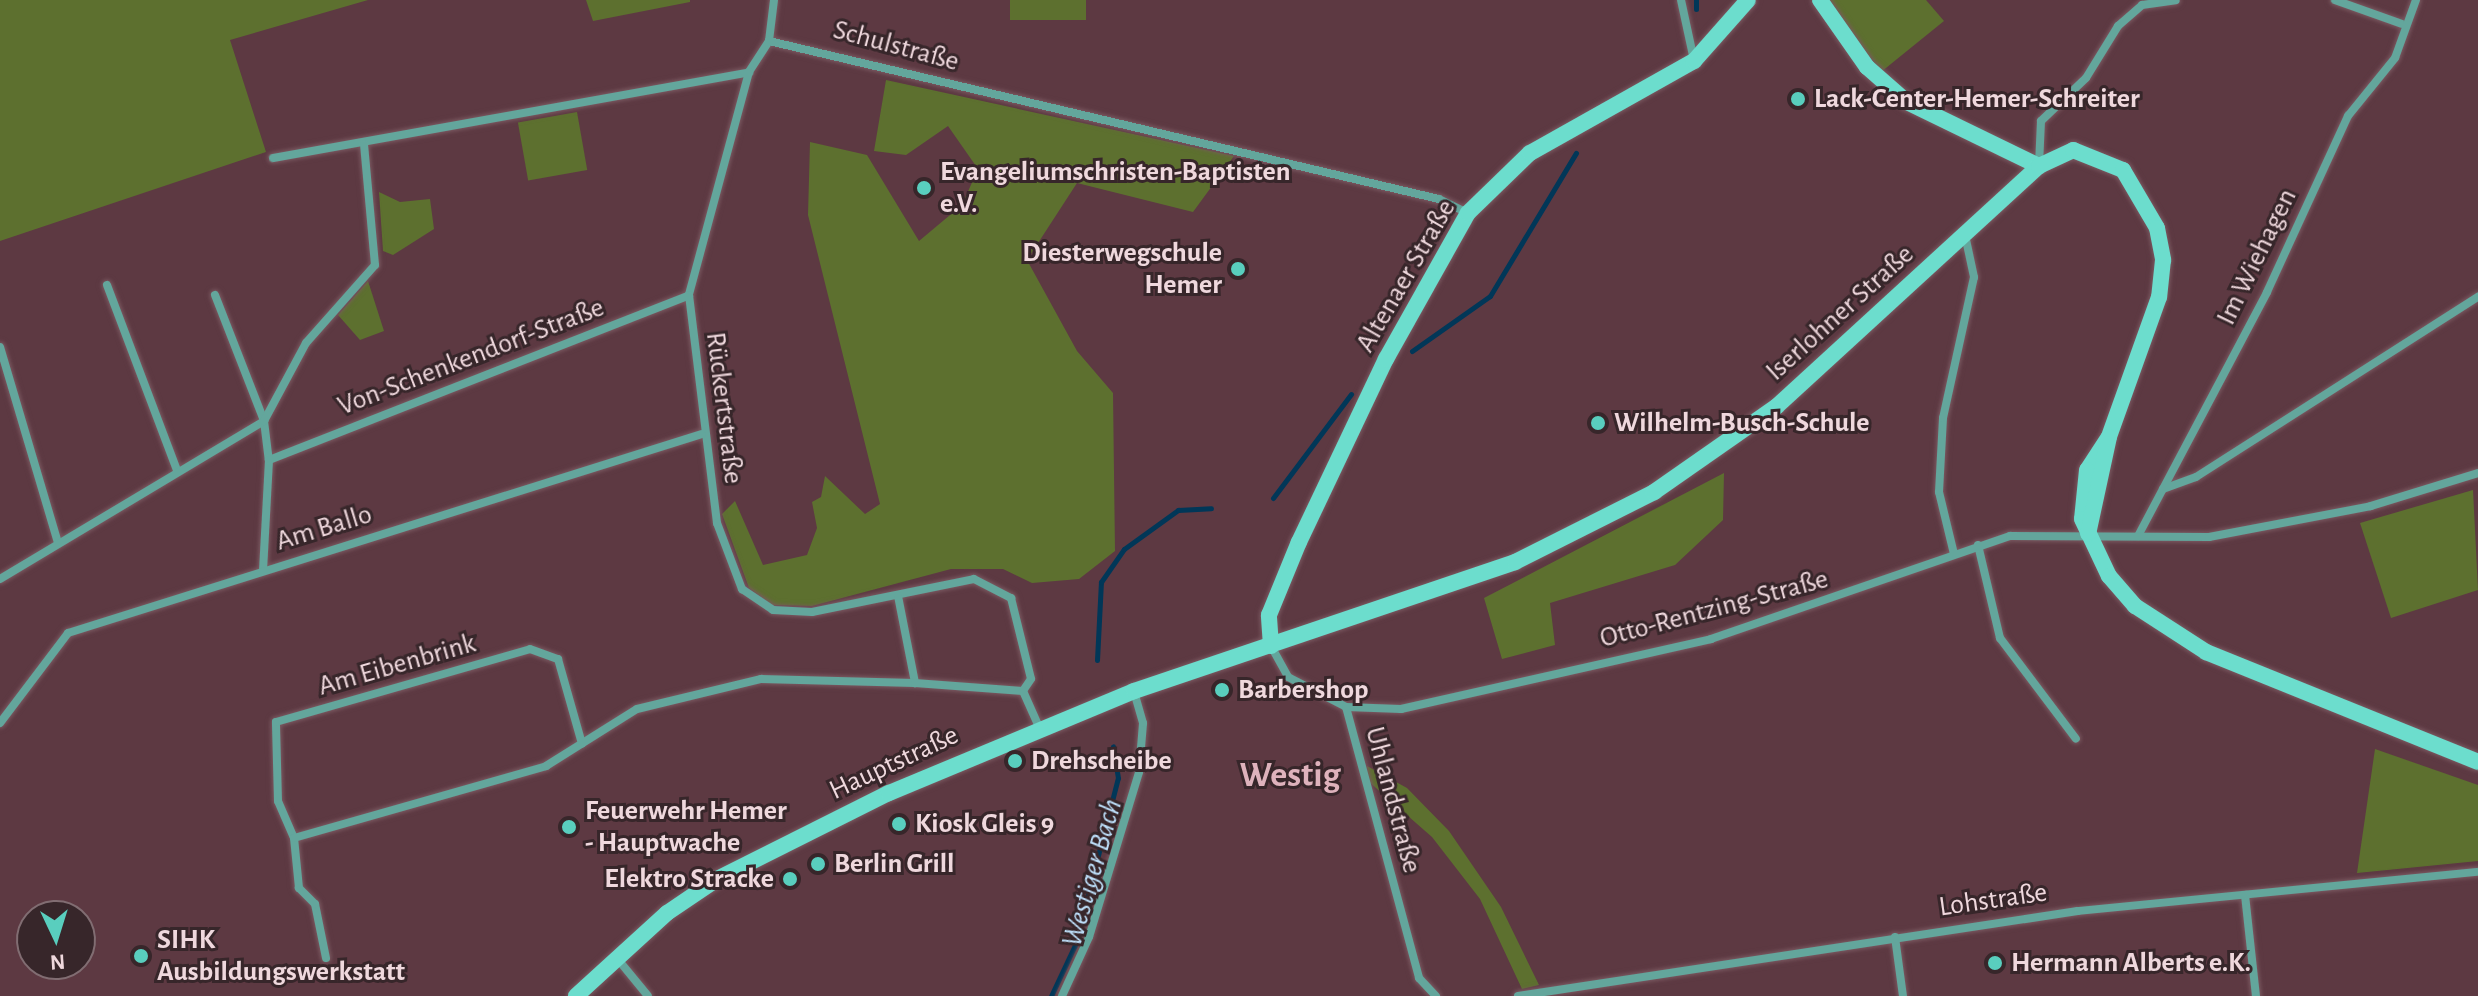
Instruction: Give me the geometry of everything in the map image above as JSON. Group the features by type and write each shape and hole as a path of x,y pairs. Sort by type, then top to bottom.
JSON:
{"main road":[{"name":"Altenaer Straße","path":"1271,646 1269,615 1299,542 1386,359 1468,213 1530,153 1694,61 1748,0"},
{"path":"1820,0 1867,67 1907,102 2039,166"},
{"name":"Iserlohner Straße","path":"1271,646 1515,562 1654,492 1776,407 2039,166 2073,150 2104,157 2136,188 2157,228 2159,297 2109,437 2088,534"},
{"path":"2088,534 2121,591 2181,639 2478,762"},
{"name":"Hauptstraße","path":"576,996 667,913 765,853 1039,727 1134,691 1271,646"}],"street":[{"path":"273,158 364,144 749,72 769,41 774,0"},
{"path":"1681,0 1694,61"},
{"path":"2039,166 2041,121 2086,78 2118,26 2142,5 2176,0"},
{"path":"2335,0 2402,24"},
{"name":"Im Wiehagen","path":"2138,536 2267,292 2348,116 2395,58 2402,24 2416,0"},
{"name":"Schulstraße","path":"769,41 1439,199 1468,213"},
{"name":"Rückertstraße","path":"749,72 689,295 702,434 717,523 742,589 773,610 812,612 974,579 1011,598 1031,679 1023,691"},
{"path":"0,579 177,470 264,421 306,343 375,265 364,144"},
{"path":"1954,554 1939,492 1943,418 1974,277 1965,235"},
{"path":"107,285 177,470"},
{"path":"215,295 264,421 269,460 263,570"},
{"name":"Von-Schenkendorf-Straße","path":"269,460 689,295"},
{"path":"2163,490 2196,477 2478,297"},
{"path":"0,347 58,543"},
{"name":"Am Ballo","path":"0,723 68,633 702,434"},
{"name":"Otto-Rentzing-Straße","path":"1346,707 1401,709 1711,639 2010,536 2209,537 2371,506 2478,473"},
{"path":"1978,545 2000,638 2076,739"},
{"path":"898,596 915,683"},
{"name":"Uhlandstraße","path":"1271,646 1288,677 1346,707 1419,978 1436,996"},
{"name":"Am Eibenbrink","path":"326,958 315,904 299,888 294,838 278,801 276,722 530,649 558,659 582,744"},
{"path":"294,838 546,766 637,709 761,679 915,683 1023,691 1039,727"},
{"path":"1062,996 1089,937 1139,772 1143,723 1134,691"},
{"name":"Lohstraße","path":"1518,996 1895,937 2245,895 2478,872"},
{"path":"2245,895 2256,996"},
{"path":"1895,937 1903,996"},
{"path":"616,957 648,996"}],"green space":[{"path":"0,0 368,0 230,40 266,152 0,241"},
{"path":"586,0 690,0 690,2 593,21"},
{"path":"1010,0 1086,0 1086,20 1010,20"},
{"path":"1828,0 1926,0 1944,21 1881,72"},
{"path":"886,80 1234,156 1193,212 1077,183 1027,260 1077,351 1113,393 1115,551 1079,579 1032,583 1003,569 951,569 812,606 772,605 749,588 722,514 735,501 763,565 807,555 817,528 812,502 821,497 825,476 865,514 880,504 808,215 810,142 867,155 919,241 962,205 978,169 948,126 906,155 874,151"},
{"path":"577,112 587,170 528,181 518,122"},
{"path":"379,192 400,202 430,199 434,229 393,255 383,251"},
{"path":"368,281 384,331 360,340 338,315"},
{"path":"1724,473 1723,520 1675,565 1550,603 1555,645 1502,659 1484,598"},
{"path":"2473,490 2478,590 2391,618 2360,523"},
{"path":"2375,749 2478,785 2478,861 2357,873"},
{"path":"1367,766 1407,788 1449,831 1501,907 1539,985 1522,989 1480,899 1432,837 1368,781"}],"waterway":[{"name":"Westiger Bach","path":"1696,0 1696,9"},
{"name":"Westiger Bach","path":"1412,351 1490,296 1576,153"},
{"name":"Westiger Bach","path":"1273,498 1351,394"},
{"name":"Westiger Bach","path":"1097,660 1101,582 1124,549 1178,510 1211,508"},
{"name":"Westiger Bach","path":"1051,996 1075,945 1118,778 1113,746"}],"place":[{"name":"Lack-Center-Hemer-Schreiter","path":"1798,99"},
{"name":"Evangeliumschristen-Baptisten e.V.","path":"924,188"},
{"name":"Diesterwegschule Hemer","path":"1238,269"},
{"name":"Wilhelm-Busch-Schule","path":"1598,423"},
{"name":"Barbershop","path":"1222,690"},
{"name":"Drehscheibe","path":"1015,761"},
{"name":"Kiosk Gleis 9","path":"899,824"},
{"name":"Feuerwehr Hemer - Hauptwache","path":"569,827"},
{"name":"Berlin Grill","path":"818,864"},
{"name":"Elektro Stracke","path":"790,879"},
{"name":"SIHK Ausbildungswerkstatt","path":"141,956"},
{"name":"Hermann Alberts e.K.","path":"1995,963"}],"district":[{"name":"Westig","path":"1290,776"}]}
